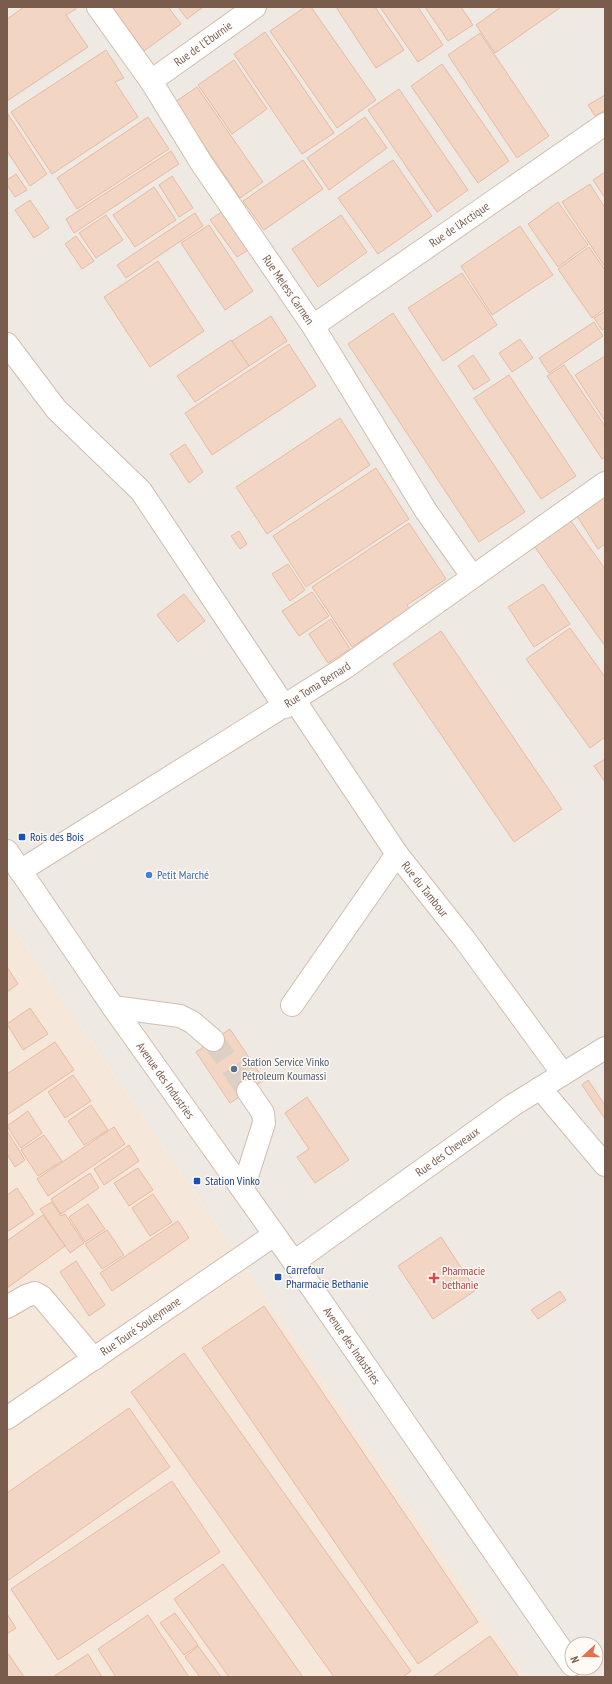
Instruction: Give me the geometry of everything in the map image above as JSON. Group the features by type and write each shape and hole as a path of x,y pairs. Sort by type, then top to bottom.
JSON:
{"street":[{"name":"Rue Meless Carmen","path":"98,7 151,81 202,164 314,326 426,511 472,576"},
{"name":"Rue de l'Eburnie","path":"151,81 255,7"},
{"name":"Rue de l'Arctique","path":"314,326 605,124"},
{"name":"Rue du Tambour","path":"7,344 56,408 141,491 397,854 470,946 563,1074"},
{"name":"Rue Toma Bernard","path":"20,870 290,704 346,667 472,576 605,483"},
{"name":"Avenue des Industries","path":"7,851 113,1007 294,1262 564,1653"},
{"path":"292,1005 397,854"},
{"path":"113,1007 180,1016 192,1022 214,1040"},
{"name":"Rue des Cheveaux","path":"294,1262 513,1105 605,1048"},
{"path":"540,1088 605,1165"},
{"path":"243,1189 264,1123 263,1113 248,1091"},
{"name":"Rue Touré Souleymane","path":"7,1418 274,1235"},
{"path":"7,1307 26,1296 35,1293 42,1297 94,1359"}],"shaded area":[{"path":"7,7 605,7 605,1677 526,1677 7,918"},
{"path":"7,918 526,1677 7,1677"}],"building":[{"path":"24,7 75,7 76,9 66,15 88,47 7,101 7,19"},
{"path":"112,7 168,7 181,24 144,51"},
{"path":"178,7 203,7 187,19"},
{"path":"305,7 311,7 376,100 337,128 270,31"},
{"path":"336,7 375,7 404,50 376,68"},
{"path":"380,7 418,7 443,45 418,62"},
{"path":"425,7 461,7 473,25 448,41"},
{"path":"501,7 561,7 495,53 476,25"},
{"path":"265,32 334,133 302,154 234,54"},
{"path":"480,33 549,136 517,158 448,55"},
{"path":"106,50 124,78 115,82 138,117 52,174 11,112"},
{"path":"234,60 267,109 232,134 198,85"},
{"path":"442,64 509,161 478,183 411,86"},
{"path":"197,87 263,182 240,198 175,102"},
{"path":"399,89 468,190 437,212 368,110"},
{"path":"605,95 605,110 595,116 588,105"},
{"path":"8,114 47,174 30,186 7,151"},
{"path":"148,117 169,149 77,209 57,178"},
{"path":"365,117 387,148 329,190 307,158"},
{"path":"171,151 179,164 74,233 66,219"},
{"path":"303,160 323,189 264,230 243,201"},
{"path":"393,160 432,216 378,254 338,198"},
{"path":"605,172 605,198 593,180"},
{"path":"16,174 27,190 15,197 7,185 7,180"},
{"path":"172,176 193,208 179,217 159,185"},
{"path":"590,184 605,208 605,267 562,202"},
{"path":"154,187 176,220 135,247 113,215"},
{"path":"30,200 49,228 34,238 15,210"},
{"path":"558,202 588,245 558,267 528,224"},
{"path":"221,212 248,250 237,257 210,220"},
{"path":"195,213 203,226 126,278 117,265"},
{"path":"106,215 123,240 96,258 79,233"},
{"path":"341,215 367,252 318,287 292,249"},
{"path":"209,225 253,291 225,310 181,243"},
{"path":"520,226 553,275 492,315 461,266"},
{"path":"76,236 94,261 82,269 65,244"},
{"path":"589,247 605,270 605,308 592,318 558,269"},
{"path":"158,261 204,331 150,367 104,297"},
{"path":"462,273 497,325 443,361 408,308"},
{"path":"605,311 605,328 602,330 594,318"},
{"path":"393,313 525,512 479,542 348,344"},
{"path":"271,316 287,341 249,366 232,341"},
{"path":"594,322 603,336 549,373 539,358"},
{"path":"520,339 533,358 512,372 499,353"},
{"path":"231,340 249,366 195,402 177,376"},
{"path":"289,344 316,386 212,455 185,413"},
{"path":"473,355 490,380 474,390 458,366"},
{"path":"605,356 605,421 575,375"},
{"path":"564,365 605,426 605,457 602,459 547,376"},
{"path":"509,375 576,476 541,499 474,398"},
{"path":"340,418 370,465 267,534 236,487"},
{"path":"185,444 203,472 189,483 170,454"},
{"path":"376,468 409,519 306,587 273,536"},
{"path":"605,496 605,544 598,549 577,516"},
{"path":"568,517 605,569 605,646 532,543"},
{"path":"409,523 446,579 407,605 409,609 352,647 312,587"},
{"path":"239,531 247,544 240,549 231,536"},
{"path":"288,564 305,590 290,601 272,574"},
{"path":"543,584 570,624 534,647 508,607"},
{"path":"312,592 329,616 299,636 282,611"},
{"path":"184,594 205,621 178,642 157,615"},
{"path":"331,619 350,649 328,663 309,634"},
{"path":"570,628 605,677 605,737 590,748 526,659"},
{"path":"441,631 562,809 514,842 393,664"},
{"path":"605,759 605,782 594,766"},
{"path":"7,967 18,984 7,992"},
{"path":"30,1008 48,1034 23,1050 7,1024"},
{"path":"230,1029 264,1080 230,1103 196,1052"},
{"path":"55,1042 74,1070 7,1115 7,1074"},
{"path":"73,1075 91,1101 65,1118 48,1092"},
{"path":"588,1080 605,1105 605,1119 582,1085"},
{"path":"307,1097 349,1160 315,1183 297,1157 309,1149 285,1113"},
{"path":"91,1105 108,1130 84,1145 68,1121"},
{"path":"28,1111 42,1133 21,1148 7,1126"},
{"path":"114,1127 125,1144 48,1196 37,1179"},
{"path":"7,1131 25,1160 15,1167 7,1154"},
{"path":"44,1135 62,1161 38,1176 21,1150"},
{"path":"129,1145 139,1161 104,1185 94,1169"},
{"path":"138,1168 153,1190 129,1206 114,1183"},
{"path":"90,1173 99,1188 61,1214 51,1199"},
{"path":"17,1188 34,1214 7,1232 7,1195"},
{"path":"153,1194 172,1222 150,1236 132,1208"},
{"path":"52,1202 61,1216 65,1214 84,1243 70,1253 40,1209"},
{"path":"88,1204 105,1229 85,1242 69,1217"},
{"path":"43,1215 65,1246 7,1288 7,1241"},
{"path":"178,1221 189,1238 112,1291 100,1273"},
{"path":"107,1230 124,1255 102,1269 85,1244"},
{"path":"441,1237 476,1290 433,1319 398,1266"},
{"path":"76,1261 105,1305 89,1316 60,1272"},
{"path":"560,1291 566,1300 538,1319 531,1310"},
{"path":"264,1306 478,1622 418,1664 202,1348"},
{"path":"184,1353 411,1671 403,1677 334,1677 131,1392"},
{"path":"129,1408 170,1467 7,1581 7,1493"},
{"path":"172,1481 220,1552 58,1660 11,1589"},
{"path":"223,1564 303,1677 229,1677 174,1599"},
{"path":"175,1613 198,1645 184,1655 160,1623"},
{"path":"7,1614 16,1628 7,1634"},
{"path":"148,1615 189,1677 116,1677 98,1649"},
{"path":"490,1636 519,1677 434,1677 434,1676"},
{"path":"198,1646 221,1677 200,1677 185,1657"},
{"path":"7,1652 24,1677 7,1677"},
{"path":"88,1654 102,1677 53,1677"}],"tunnel":[{"path":"213,1040 248,1091"}],"place":[{"name":"Rois des Bois","path":"22,837"},
{"name":"Petit Marché","path":"149,875"},
{"name":"Station Service Vinko Pétroleum Koumassi","path":"234,1069"},
{"name":"Station Vinko","path":"197,1181"},
{"name":"Carrefour Pharmacie Bethanie","path":"278,1277"},
{"name":"Pharmacie bethanie","path":"434,1278"}]}
